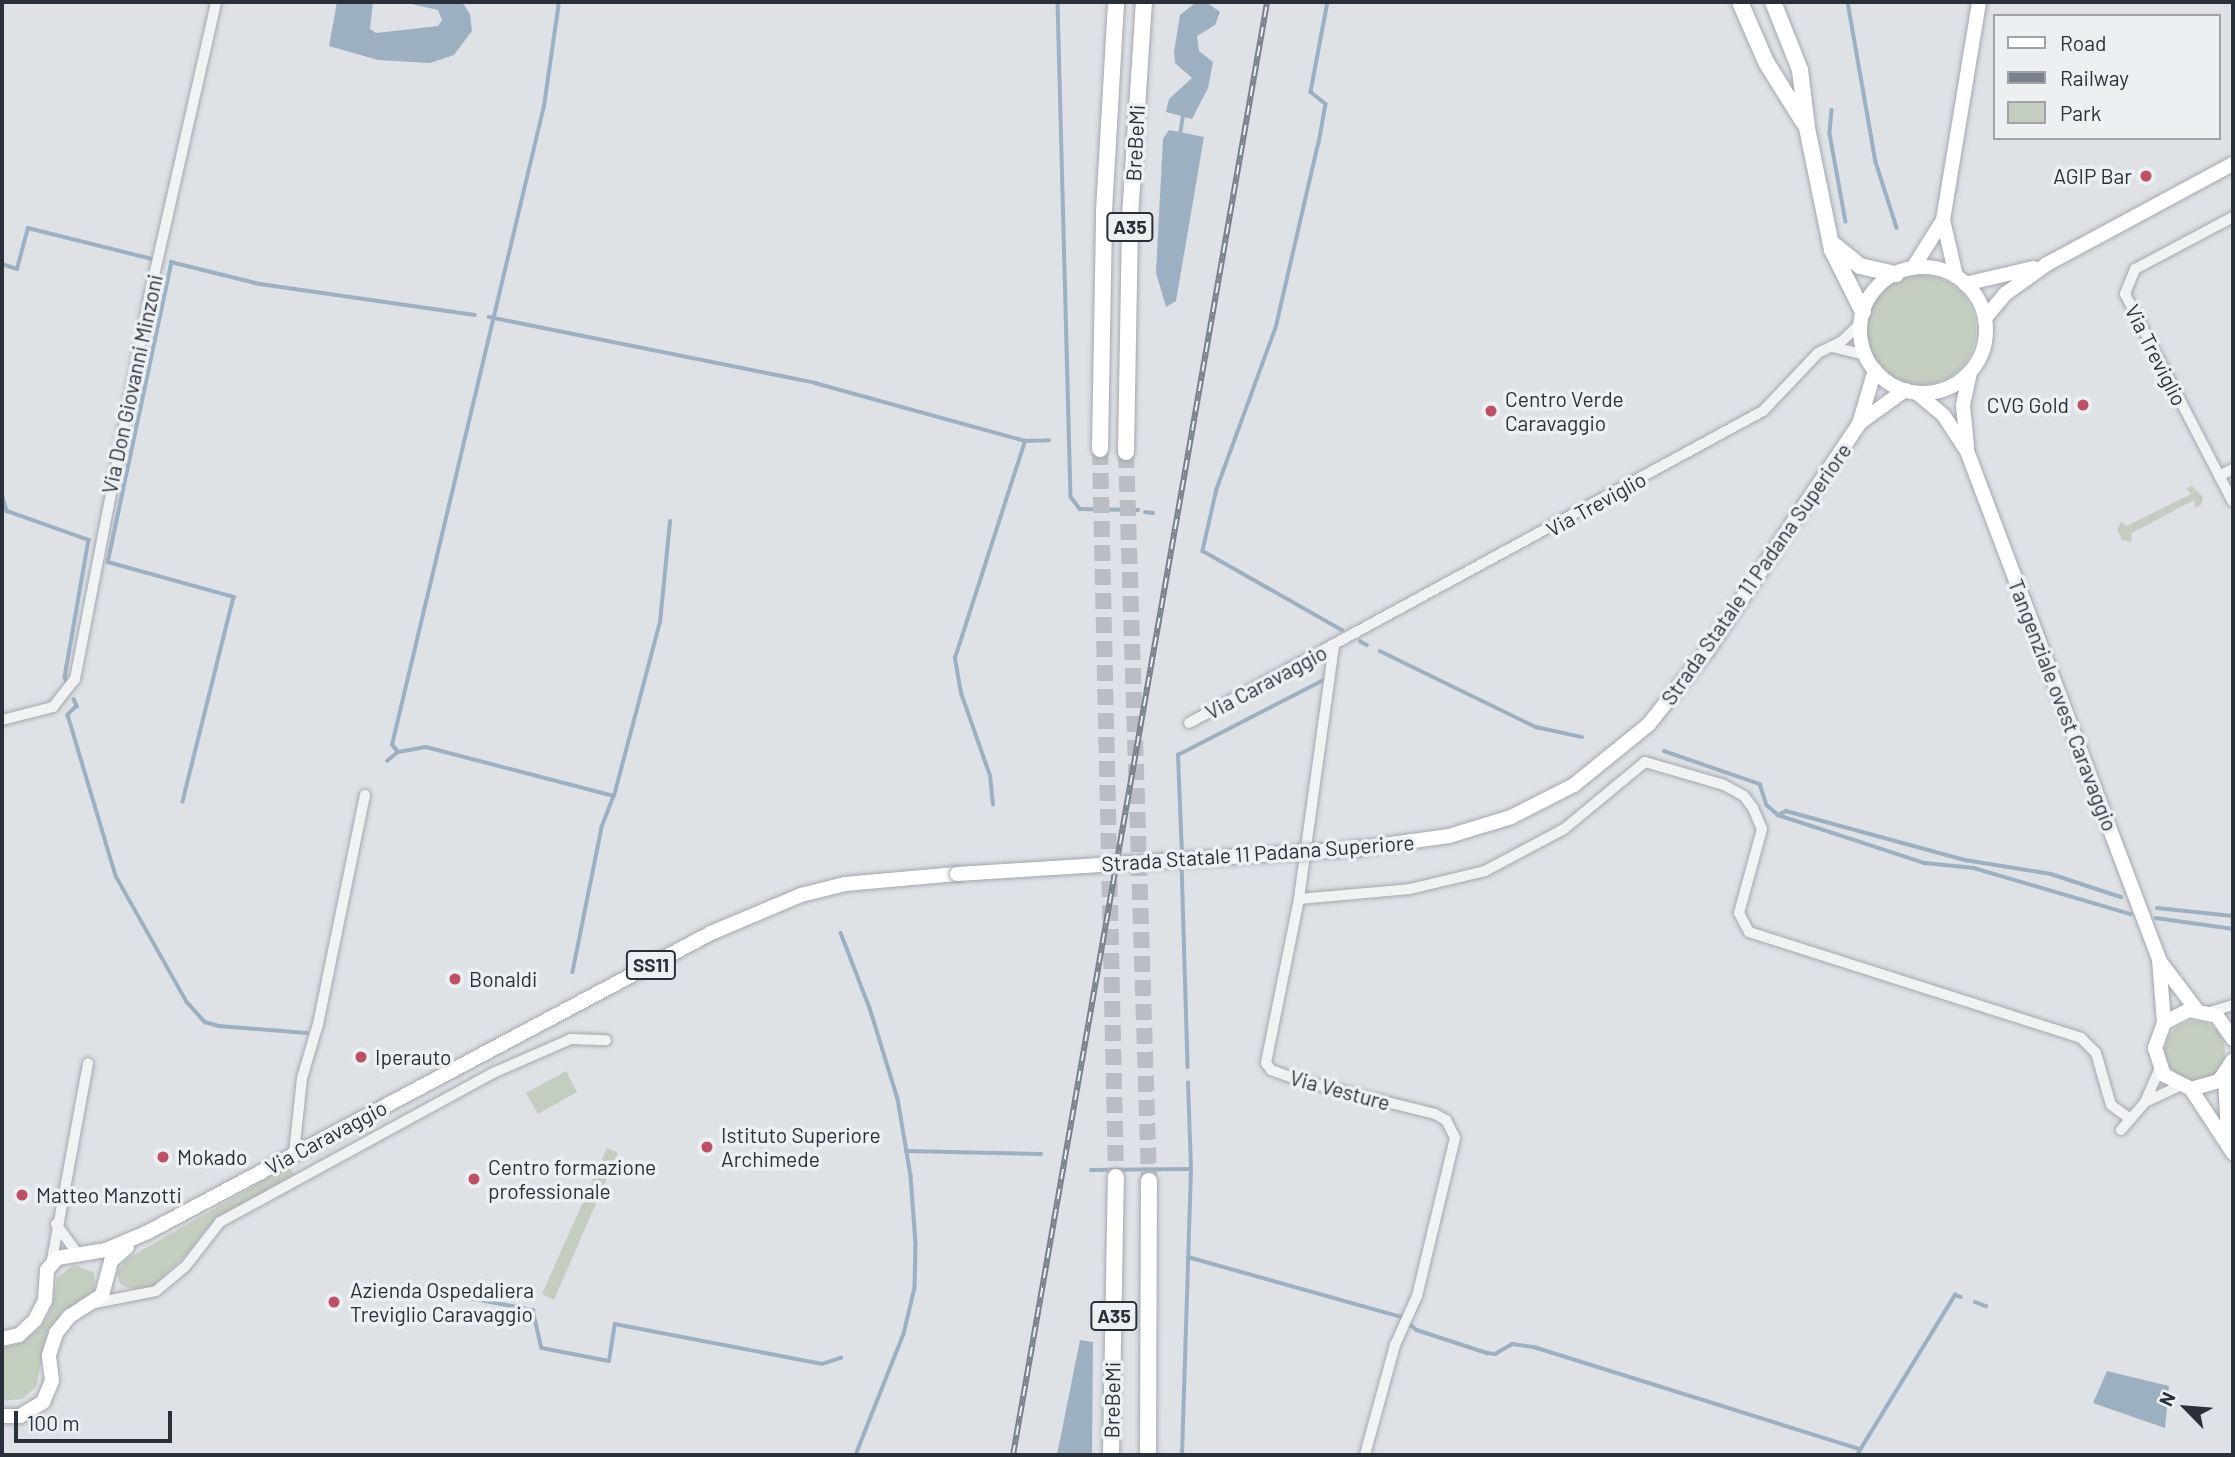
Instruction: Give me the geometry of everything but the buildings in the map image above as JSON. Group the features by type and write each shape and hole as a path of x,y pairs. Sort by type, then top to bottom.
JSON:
{"highway":[{"name":"BreBeMi","path":"1100,449 1104,211 1116,2"},
{"name":"BreBeMi","path":"1126,452 1130,217 1144,2"},
{"path":"1740,2 1766,62 1807,128"},
{"path":"1773,2 1800,70 1807,128 1829,237 1862,317"},
{"path":"1829,237 1860,266 1896,274"},
{"name":"BreBeMi","path":"1111,1455 1116,1177"},
{"name":"BreBeMi","path":"1148,1455 1149,1181"}],"main road":[{"path":"1913,268 1943,220 1979,2"},
{"path":"2047,264 1961,280 1931,268 1913,268 1896,274 1875,289 1862,317 1866,355 1875,370 1911,391 1952,386 1972,370 1983,348 1985,318 2005,294 2047,264 2233,164"},
{"path":"1943,220 1961,280 1985,318"},
{"name":"Strada Statale 11 Padana Superiore","path":"505,1043 711,933 801,895 855,882 1355,849 1449,836 1511,817 1574,785 1632,739 1700,660 1859,424 1875,370"},
{"name":"Tangenziale ovest Caravaggio","path":"1967,451 1963,405 1972,370"},
{"name":"Tangenziale ovest Caravaggio","path":"1911,391 1944,416 1967,451 2159,958 2164,1024 2155,1048 2160,1069"},
{"name":"Strada Statale 11 Padana Superiore","path":"1859,424 1911,391"},
{"name":"Tangenziale ovest Caravaggio","path":"2159,958 2203,1011 2233,1031"},
{"path":"2164,1024 2175,1014 2203,1011"},
{"name":"Via Caravaggio","path":"2,1416 20,1416 43,1402 52,1381 49,1355 56,1333 70,1316 95,1303 116,1254 148,1232 505,1043"},
{"path":"2185,1088 2213,1085 2225,1076 2233,1060"},
{"path":"2160,1069 2185,1088 2232,1150"},
{"path":"2225,1076 2232,1150"},
{"name":"Via Caravaggio","path":"51,1265 58,1258 148,1232"},
{"path":"81,1253 99,1262 107,1278"},
{"path":"2,1339 19,1335 35,1320 45,1300 44,1279 51,1265"}],"street":[{"name":"Via Don Giovanni Minzoni","path":"2,720 53,707 62,702 75,679 151,289 216,2"},
{"name":"Via Treviglio","path":"2233,217 2135,269 2125,287 2127,301 2233,502"},
{"name":"Via Treviglio","path":"1338,643 1763,411 1782,396 1813,358 1833,347 1862,317"},
{"path":"1833,347 1866,355"},
{"path":"2219,477 2233,469"},
{"name":"Via Caravaggio","path":"1189,723 1338,643"},
{"name":"Via Vesture","path":"1338,643 1298,898 1266,1063 1298,1080 1435,1114 1446,1120 1455,1138 1417,1296 1395,1345 1365,1455"},
{"path":"1298,898 1410,889 1485,871 1564,829 1645,762 1724,785 1744,796 1753,808 1762,829 1739,913 1749,932 2085,1040 2097,1057 2108,1100 2130,1119"},
{"path":"294,1153 302,1078 318,1024 365,795"},
{"path":"2203,1011 2233,1005"},
{"path":"95,1303 136,1298 165,1285 220,1222 516,1061 571,1039 606,1040"},
{"path":"51,1265 56,1224 88,1063"},
{"path":"2121,1130 2145,1102 2160,1069"},
{"path":"2145,1102 2185,1088"},
{"path":"298,1134 310,1145"},
{"path":"56,1224 81,1253"},
{"path":"107,1278 136,1298"}],"green space":[{"path":"1921,275 1942,279 1960,291 1972,309 1976,330 1972,351 1960,369 1942,381 1921,385 1900,381 1882,369 1870,351 1866,330 1870,309 1882,291 1900,279"},
{"path":"2192,486 2203,497 2201,505 2195,508 2194,500 2132,533 2131,542 2122,540 2117,529 2121,522 2127,526 2191,494 2186,489"},
{"path":"2189,1021 2201,1021 2217,1029 2223,1039 2223,1063 2217,1073 2201,1081 2189,1081 2173,1073 2165,1057 2165,1045 2173,1029"},
{"path":"566,1071 577,1092 538,1114 526,1093"},
{"path":"607,1148 618,1153 554,1300 542,1294"},
{"path":"289,1166 294,1174 211,1223 191,1250 152,1287 130,1289 120,1284 117,1273 125,1260"},
{"path":"73,1265 94,1272 95,1290 62,1313 47,1333 36,1387 22,1399 2,1401 2,1348 22,1343 40,1328 52,1308 57,1278"}],"water":[{"path":"337,2 373,2 370,29 376,33 438,26 442,20 438,10 403,2 462,2 470,14 472,31 454,55 430,63 378,60 329,46"},
{"path":"1194,4 1209,4 1220,12 1215,25 1197,36 1199,51 1213,62 1208,88 1192,119 1166,112 1169,99 1192,78 1175,63 1174,52 1180,15"},
{"path":"1169,130 1204,137 1176,301 1166,307 1156,273 1163,139"},
{"path":"1080,1340 1093,1342 1092,1455 1057,1455"},
{"path":"2107,1371 2169,1386 2165,1428 2093,1403"}],"waterway":[{"path":"398,752 392,745 544,106 559,2"},
{"path":"1058,2 1071,497 1080,509 1138,510"},
{"path":"1328,2 1311,92 1326,104 1319,142 1276,328 1217,489 1203,551 1342,630"},
{"path":"1848,2 1876,162 1897,228"},
{"path":"1832,110 1830,134 1846,222"},
{"path":"1180,135 1183,115"},
{"path":"2,264 17,269 28,228 156,260"},
{"path":"171,262 260,284 475,315"},
{"path":"172,262 108,562 234,597 183,802"},
{"path":"489,317 815,383 1025,441 1049,440"},
{"path":"993,805 990,776 961,693 955,658 1025,441"},
{"path":"2,494 7,511 89,540 65,677 68,684"},
{"path":"1145,512 1153,513"},
{"path":"614,796 660,622 670,521"},
{"path":"1360,641 1367,645"},
{"path":"1380,651 1536,727 1582,737"},
{"path":"1182,855 1178,755 1324,680"},
{"path":"74,699 77,706 68,715 116,876 187,1002 205,1022 219,1026 307,1033"},
{"path":"387,761 398,752 426,747 614,796 602,828 573,972"},
{"path":"1664,751 1760,784 1767,805 1778,815 1786,811 1965,860 2051,874 2121,897"},
{"path":"1778,815 1925,863 1974,868 2130,914"},
{"path":"1182,863 1188,1067"},
{"path":"2157,908 2233,916"},
{"path":"2156,918 2233,929"},
{"path":"841,933 870,1008 898,1099 911,1176 916,1244 915,1288 904,1334 856,1455"},
{"path":"1182,1455 1191,1169 1188,1083"},
{"path":"906,1151 1041,1154"},
{"path":"1091,1170 1190,1169"},
{"path":"1188,1257 1401,1317"},
{"path":"437,1292 533,1310 542,1348 609,1361 615,1324 822,1364 841,1358"},
{"path":"1857,1455 1955,1295 1961,1297"},
{"path":"1975,1302 1986,1306"},
{"path":"1408,1323 1417,1330 1487,1353 1495,1354 1512,1344 1534,1347 1860,1449"}],"tunnel":[{"path":"1100,449 1116,1177"},
{"path":"1126,452 1149,1181"}],"railway":[{"path":"1013,1455 1267,2"}],"place":[{"name":"AGIP Bar","path":"2146,176"},
{"name":"CVG Gold","path":"2083,405"},
{"name":"Centro Verde Caravaggio","path":"1491,411"},
{"name":"Bonaldi","path":"455,979"},
{"name":"Iperauto","path":"361,1057"},
{"name":"Istituto Superiore Archimede","path":"707,1147"},
{"name":"Mokado","path":"163,1157"},
{"name":"Centro formazione professionale","path":"474,1179"},
{"name":"Matteo Manzotti","path":"22,1195"},
{"name":"Azienda Ospedaliera Treviglio Caravaggio","path":"334,1302"}]}
